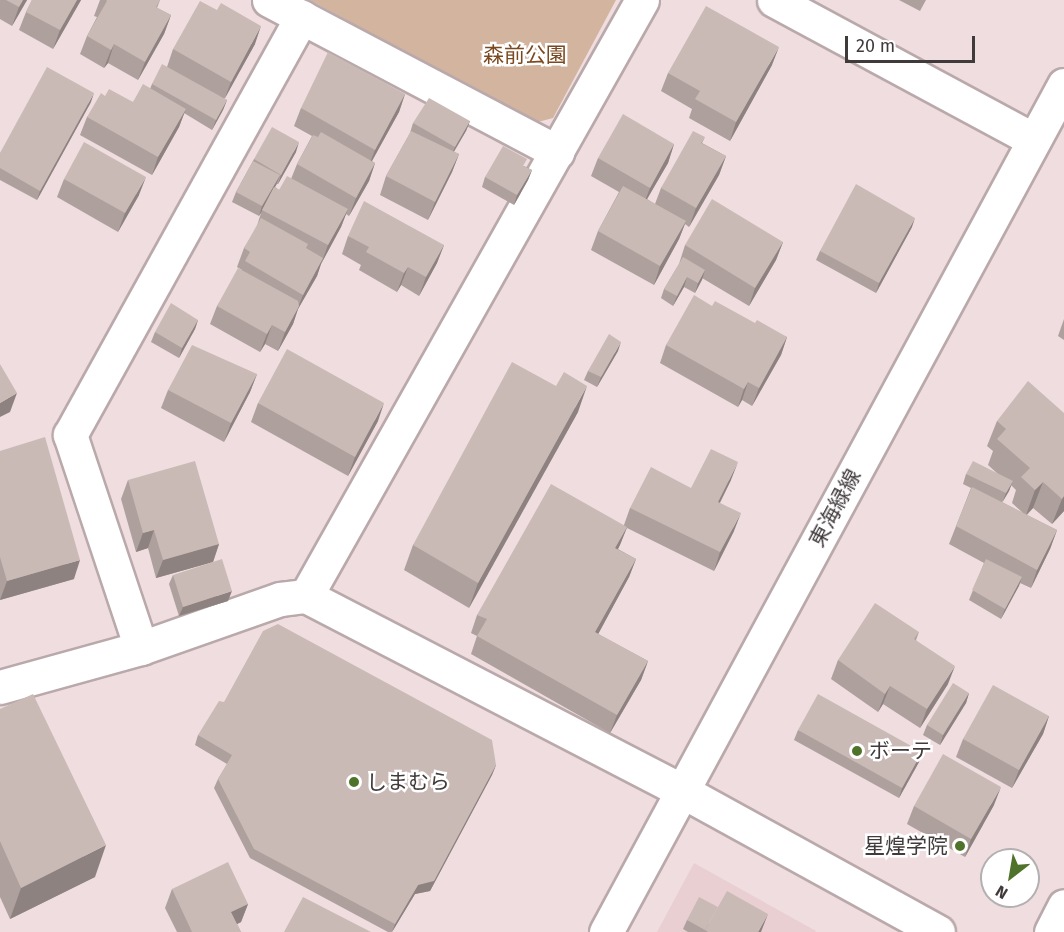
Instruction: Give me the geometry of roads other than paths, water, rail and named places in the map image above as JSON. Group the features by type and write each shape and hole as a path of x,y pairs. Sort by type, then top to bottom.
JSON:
{"street":[{"path":"269,0 557,152"},
{"path":"306,596 642,0"},
{"path":"774,0 1034,140"},
{"path":"141,648 70,435 302,17"},
{"name":"東海緑線","path":"606,932 1064,85"},
{"path":"0,687 141,648 280,599 306,596 682,791 938,932"},
{"path":"1051,932 1064,906"}],"place":[{"name":"ボーテ","path":"857,751"},
{"name":"しまむら","path":"354,782"},
{"name":"星煌学院","path":"960,846"}],"park label":[{"name":"森前公園","path":"525,55"}]}
